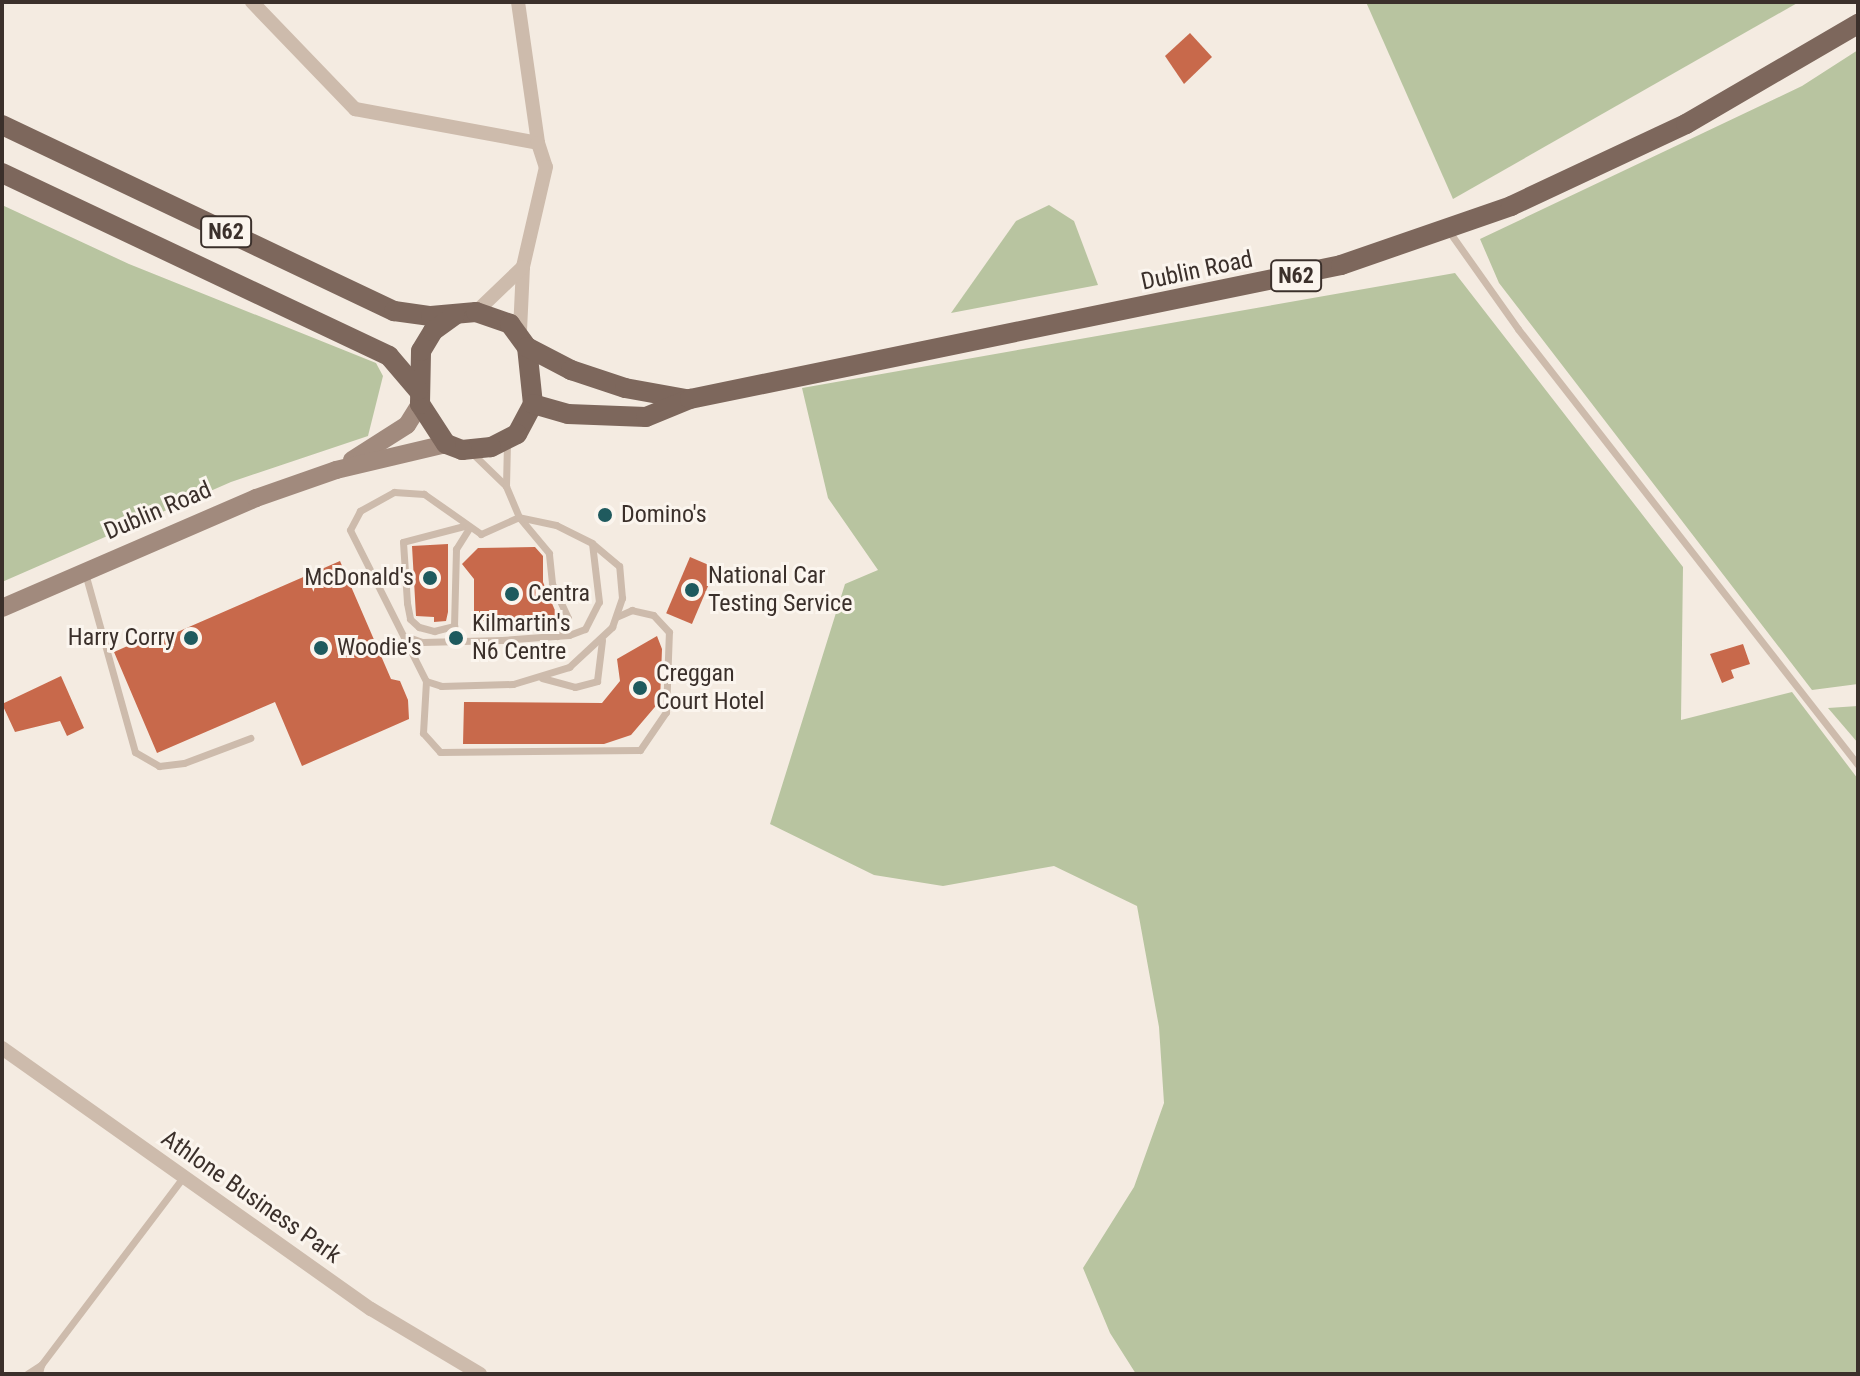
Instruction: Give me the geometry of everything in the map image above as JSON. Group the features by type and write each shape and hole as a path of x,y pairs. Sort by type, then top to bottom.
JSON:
{"main road":[{"name":"Dublin Road","path":"533,404 568,414 646,417 690,399 1171,305 1341,265 1511,206 1686,124 1858,24"},
{"name":"N62","path":"2,125 394,311 411,316 476,312 523,338"},
{"name":"N62","path":"2,173 389,356 419,397 446,444"},
{"path":"419,397 421,351 439,325 455,315"},
{"name":"Dublin Road","path":"523,338 571,370 634,391 690,399"},
{"path":"446,444 467,450 507,442 525,425 533,404 523,338"},
{"name":"Dublin Road","path":"336,470 407,425 419,397"},
{"name":"Dublin Road","path":"2,608 84,570 336,470 446,444"}],"street":[{"path":"252,2 355,109 538,143"},
{"path":"518,2 538,143 546,167 523,267 523,338"},
{"path":"476,312 523,267"},
{"name":"Athlone Business Park","path":"2,1048 371,1309 480,1374"}],"lane":[{"path":"1447,229 1518,329 1858,765"},
{"path":"507,442 506,486 519,517 549,553 552,583 568,618 557,636"},
{"path":"467,450 506,486"},
{"path":"426,681 441,686 513,684 569,667 602,639 616,617 622,598 619,566 592,543 556,525 519,517 481,534 466,527 450,509 424,494 394,492 360,511 350,530 408,637 426,681 423,733 440,752 640,750 666,712 669,632 653,615 632,610 616,617"},
{"path":"466,527 456,549 454,626 434,631 419,627 409,611 403,542 466,527"},
{"path":"408,637 422,642 557,636 585,629 596,614 599,570 592,543"},
{"path":"84,570 135,752 159,766 184,763 250,738"},
{"path":"540,678 575,687 597,681 602,639"},
{"path":"27,1374 40,1370 183,1177"}],"green space":[{"path":"1366,2 1799,2 1453,199"},
{"path":"1858,50 1858,684 1812,690 1499,283 1480,239 1802,86"},
{"path":"2,205 129,264 376,363 383,376 368,436 231,482 2,582"},
{"path":"1049,205 1074,221 1098,285 951,313 1016,221"},
{"path":"1455,273 1683,567 1681,720 1792,692 1858,779 1858,1374 1136,1374 1110,1333 1083,1268 1134,1187 1164,1103 1159,1027 1137,906 1054,866 943,886 874,875 770,824 845,584 878,570 828,498 802,388"},
{"path":"1858,706 1858,743 1828,708"}],"building":[{"path":"1190,33 1212,57 1184,84 1165,56"},
{"name":"McDonald's","path":"448,544 448,612 446,621 434,622 434,617 416,616 412,546"},
{"path":"535,547 543,556 543,582 559,620 474,621 474,579 462,564 478,548"},
{"name":"National Car Testing Service","path":"690,557 716,568 692,624 666,613"},
{"path":"340,561 391,679 400,681 408,700 409,719 302,766 275,702 157,753 114,652 148,637 159,640"},
{"name":"Creggan Court Hotel","path":"657,636 662,649 660,701 631,735 604,744 463,744 464,702 602,703 620,681 617,659"},
{"path":"1743,644 1750,664 1731,670 1734,678 1722,683 1710,654"},
{"path":"61,676 84,728 67,736 60,721 15,732 2,704"}],"place":[{"name":"Domino's","path":"605,515"},
{"name":"McDonald's","path":"430,578"},
{"name":"National Car Testing Service","path":"692,590"},
{"name":"Centra","path":"512,594"},
{"name":"Harry Corry","path":"191,638"},
{"name":"Kilmartin's N6 Centre","path":"456,638"},
{"name":"Woodie's","path":"321,648"},
{"name":"Creggan Court Hotel","path":"640,688"}]}
